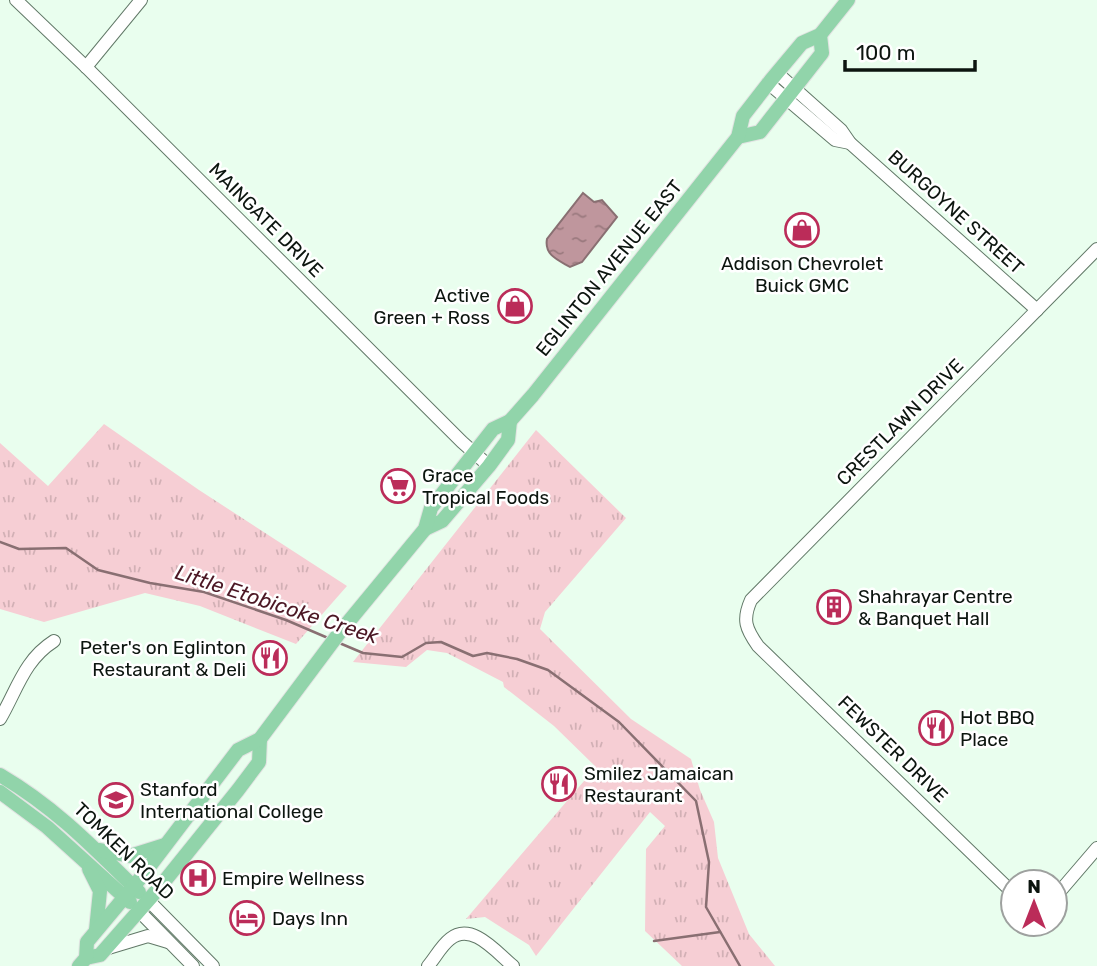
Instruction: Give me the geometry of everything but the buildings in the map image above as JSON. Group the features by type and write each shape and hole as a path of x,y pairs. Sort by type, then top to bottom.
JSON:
{"main road":[{"name":"EGLINTON AVENUE EAST","path":"425,529 430,508 493,429 510,421 738,137 743,116 772,78 802,43 820,35 848,0"},
{"name":"EGLINTON AVENUE EAST","path":"738,137 760,132 791,94 822,53 820,35"},
{"name":"EGLINTON AVENUE EAST","path":"82,962 87,942 166,845 238,750 260,739 340,632 425,529 442,521 489,466 508,440 510,421"},
{"name":"EGLINTON AVENUE EAST","path":"82,962 100,955 259,762 260,739"},
{"name":"TOMKEN ROAD","path":"0,775 49,807 97,849 143,906"},
{"name":"TOMKEN ROAD","path":"0,792 129,891"},
{"path":"97,849 130,856 166,845"},
{"path":"83,858 100,891 96,932"}],"street":[{"name":"MAINGATE DRIVE","path":"16,0 489,466"},
{"path":"86,67 141,0"},
{"name":"BURGOYNE STREET","path":"772,78 835,140 850,143 1037,310"},
{"name":"CRESTLAWN DRIVE","path":"747,630 746,619 751,600 1097,249"},
{"name":"FEWSTER DRIVE","path":"747,630 758,646 999,879"},
{"path":"0,719 31,660 38,651 54,641"},
{"path":"1069,881 1097,848"},
{"name":"TOMKEN ROAD","path":"143,906 169,943 193,966"},
{"name":"TOMKEN ROAD","path":"143,906 213,966"},
{"path":"428,966 451,938 470,934 480,937 513,966"},
{"path":"104,949 148,936 169,943"}],"green space":[{"path":"104,424 199,490 347,586 296,644 200,606 145,593 44,622 0,609 0,443 48,486"},
{"path":"536,430 626,518 545,612 540,629 631,719 691,759 700,790 714,822 718,858 749,934 775,966 682,966 645,931 646,849 665,826 650,812 536,956 529,945 485,917 466,919 596,767 554,726 504,687 503,682 447,653 427,650 406,667 353,662"}],"water":[{"path":"583,193 594,202 602,200 617,217 582,262 570,267 550,253 547,239"}],"waterway":[{"name":"Little Etobicoke Creek","path":"0,542 19,549 66,548 98,570 150,583 204,592 286,620 328,638"},
{"name":"Little Etobicoke Creek","path":"337,642 363,653 402,657 426,643 441,642 473,656 487,653 517,659 548,670 619,722 696,801 709,862 706,907 740,966"},
{"path":"654,941 720,932"}],"place":[{"name":"Addison Chevrolet Buick GMC","path":"802,230"},
{"name":"Active Green + Ross","path":"515,306"},
{"name":"Grace Tropical Foods","path":"398,486"},
{"name":"Shahrayar Centre & Banquet Hall","path":"834,607"},
{"name":"Peter's on Eglinton Restaurant & Deli","path":"270,658"},
{"name":"Hot BBQ Place","path":"936,728"},
{"name":"Smilez Jamaican Restaurant","path":"559,784"},
{"name":"Stanford International College","path":"116,800"},
{"name":"Empire Wellness","path":"198,878"},
{"name":"Days Inn","path":"247,918"}]}
